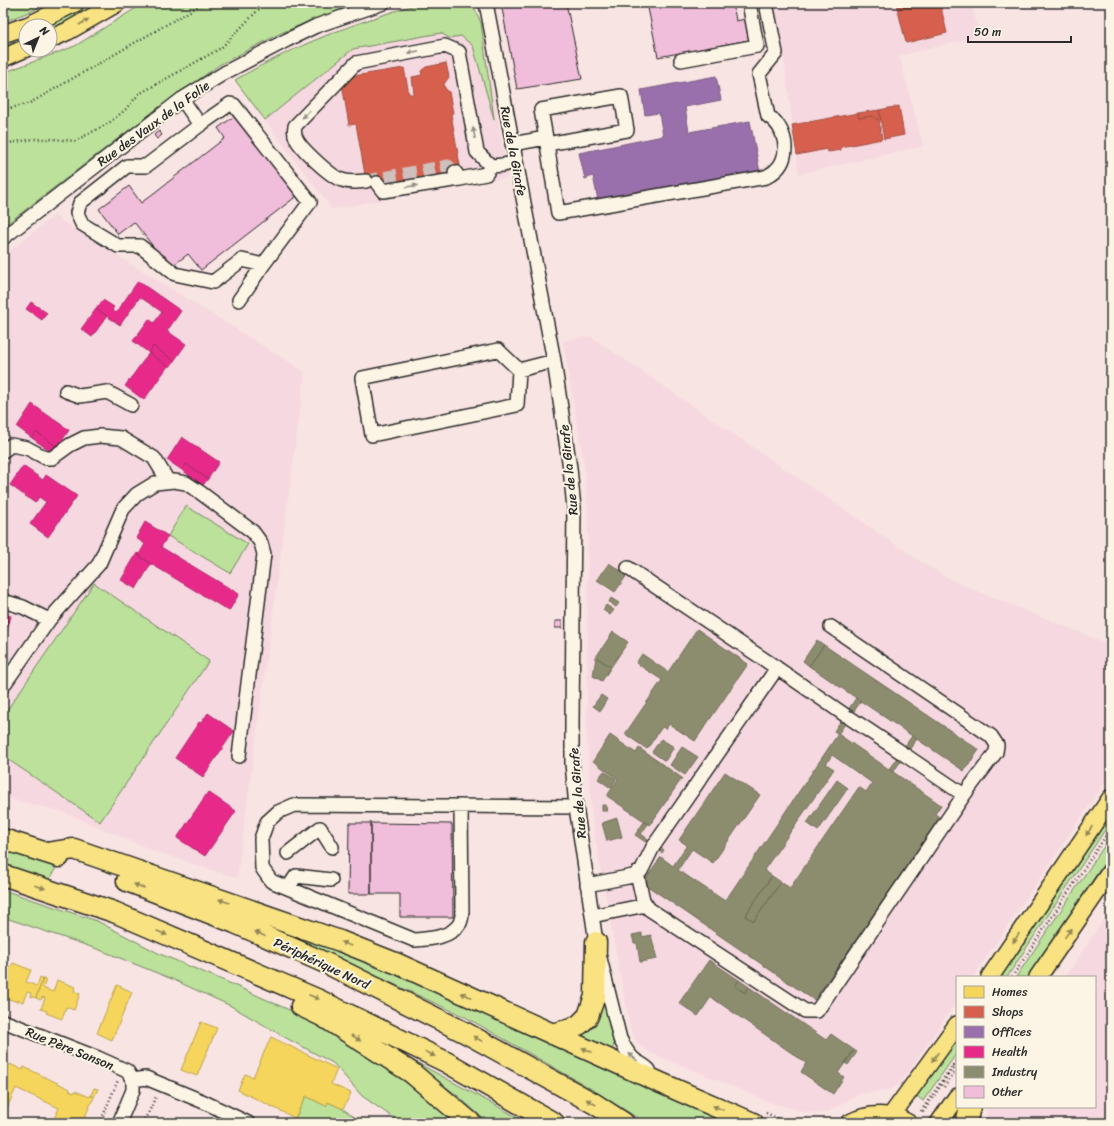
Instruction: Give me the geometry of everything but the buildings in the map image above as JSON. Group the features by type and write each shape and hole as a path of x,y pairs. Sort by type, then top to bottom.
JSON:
{"highway":[{"name":"Périphérique Nord","path":"3,839 126,881 235,923 330,965 466,1033 595,1104 624,1123"},
{"path":"47,853 74,849 340,941 398,964 661,1083 759,1117"},
{"path":"3,875 114,912 319,1000 446,1062 554,1123"},
{"path":"552,1034 571,1029 580,1024 588,1016 595,996 596,942"},
{"path":"188,943 254,983 324,1017 412,1074 471,1123"},
{"path":"966,1123 970,1108"}],"main road":[{"path":"43,18 75,3"},
{"path":"58,35 117,3"},
{"path":"3,34 18,29"},
{"path":"3,58 18,51"},
{"path":"991,976 1111,798"},
{"path":"1039,976 1111,871"},
{"path":"891,1116 956,1026"},
{"path":"939,1123 956,1098"},
{"path":"850,1123 863,1117 891,1116 908,1123"}],"street":[{"name":"Rue des Vaux de la Folie","path":"3,238 182,99 226,72 316,26 383,3"},
{"name":"Rue de la Girafe","path":"486,3 554,361 574,508 572,764 576,807 596,942 620,1039 626,1052 635,1060 646,1066 661,1083"},
{"path":"681,60 757,46 749,3"},
{"path":"512,144 546,141 627,130 621,96 541,110 546,141 558,213 766,177 777,169 785,153 782,131 775,120 768,116 759,74 776,53 766,3"},
{"path":"445,46 459,52 478,152 491,166 486,174 457,175 383,191 372,182 352,182 340,180 300,145 294,133 295,126 299,120 356,62 445,46"},
{"path":"182,99 200,125"},
{"path":"239,300 310,202 234,105 230,104 146,166 128,166 80,203 77,213 82,224 118,246 140,246 175,274 213,282 242,260 263,265"},
{"path":"491,166 516,162"},
{"path":"498,350 519,370 517,404 372,435 362,378 498,350"},
{"path":"519,370 554,361"},
{"path":"66,391 80,396 107,392 131,405"},
{"path":"3,451 12,445 27,448 46,458 52,458 70,445 84,438 100,436 121,438 154,458 168,481"},
{"path":"3,686 49,620 99,564 123,509 137,494 155,483 174,481 186,483 253,532 261,543 264,554 239,756"},
{"path":"628,568 964,795"},
{"path":"3,601 24,607 49,620"},
{"path":"637,873 643,900 649,909 805,1011 817,1011 964,795 996,752 997,745 991,736 831,627"},
{"path":"587,885 633,876 641,871 654,845 777,668"},
{"path":"466,806 462,914 460,923 452,931 433,939 414,940 271,881 262,868 261,839 267,822 278,812 294,805 466,806 576,807"},
{"path":"320,805 320,828 332,847"},
{"path":"288,853 320,828"},
{"path":"288,888 296,876 332,880"},
{"path":"592,916 646,905"},
{"name":"Rue Père Sanson","path":"3,1021 117,1066 127,1071 133,1080"},
{"path":"119,1123 131,1097 133,1080 146,1078 204,1102 248,1123"}],"path":[{"path":"3,110 30,103 204,3"},
{"path":"3,144 34,139 75,141 109,123 125,110 139,94 221,48 262,6 267,3"},
{"path":"1013,976 1111,828"},
{"path":"922,1112 953,1068 956,1061"},
{"path":"100,1123 118,1080"},
{"path":"142,1123 150,1112 157,1094"},
{"path":"759,1117 787,1123"}],"shaded area":[{"path":"421,3 469,3 476,11 481,23 508,177 332,209 235,80 285,53 328,33"},
{"path":"774,3 971,3 980,36 899,56 923,146 799,174 783,50"},
{"path":"54,216 305,372 237,878 154,851 64,812 3,797 3,256"},
{"path":"590,336 921,562 957,583 1111,646 1111,773 974,976 956,976 956,1002 909,1071 893,1089 858,1094 826,1113 805,1112 773,1103 649,1052 638,1043 631,1031 592,817 587,733 588,512 585,470 563,341"},
{"path":"1111,909 1111,1123 985,1123 988,1108 1096,1108 1096,976 1066,976"}],"green space":[{"path":"3,3 48,3 3,22"},
{"path":"91,3 105,3 58,27 58,20"},
{"path":"144,3 357,3 283,32 219,65 129,130 3,227 3,73 43,58 58,58 58,52 75,46"},
{"path":"421,3 469,3 476,11 481,23 494,119 473,46 461,36 449,38 441,33 353,49 265,120 235,80 257,67 325,36"},
{"path":"18,37 18,44 3,49 3,42"},
{"path":"186,506 248,544 230,573 168,536"},
{"path":"94,583 209,661 100,822 3,756 3,716"},
{"path":"1111,812 1111,821 1008,976 1000,976"},
{"path":"1111,836 1111,853 1029,976 1017,976"},
{"path":"3,848 57,866 47,883 3,869"},
{"path":"3,890 97,921 160,954 296,1013 388,1068 456,1123 401,1123 362,1096 333,1063 231,1006 172,979 100,950 3,917"},
{"path":"286,930 438,990 731,1123 646,1123 576,1080 467,1018 284,933"},
{"path":"605,996 614,1046 612,1049 607,1049 576,1035"},
{"path":"956,1039 956,1054 923,1101 917,1096"},
{"path":"403,1055 528,1123 488,1123 458,1096"},
{"path":"306,1096 326,1106 328,1102 343,1109 363,1123 293,1123"}],"tunnel":[{"path":"366,181 448,166 455,172"}]}
